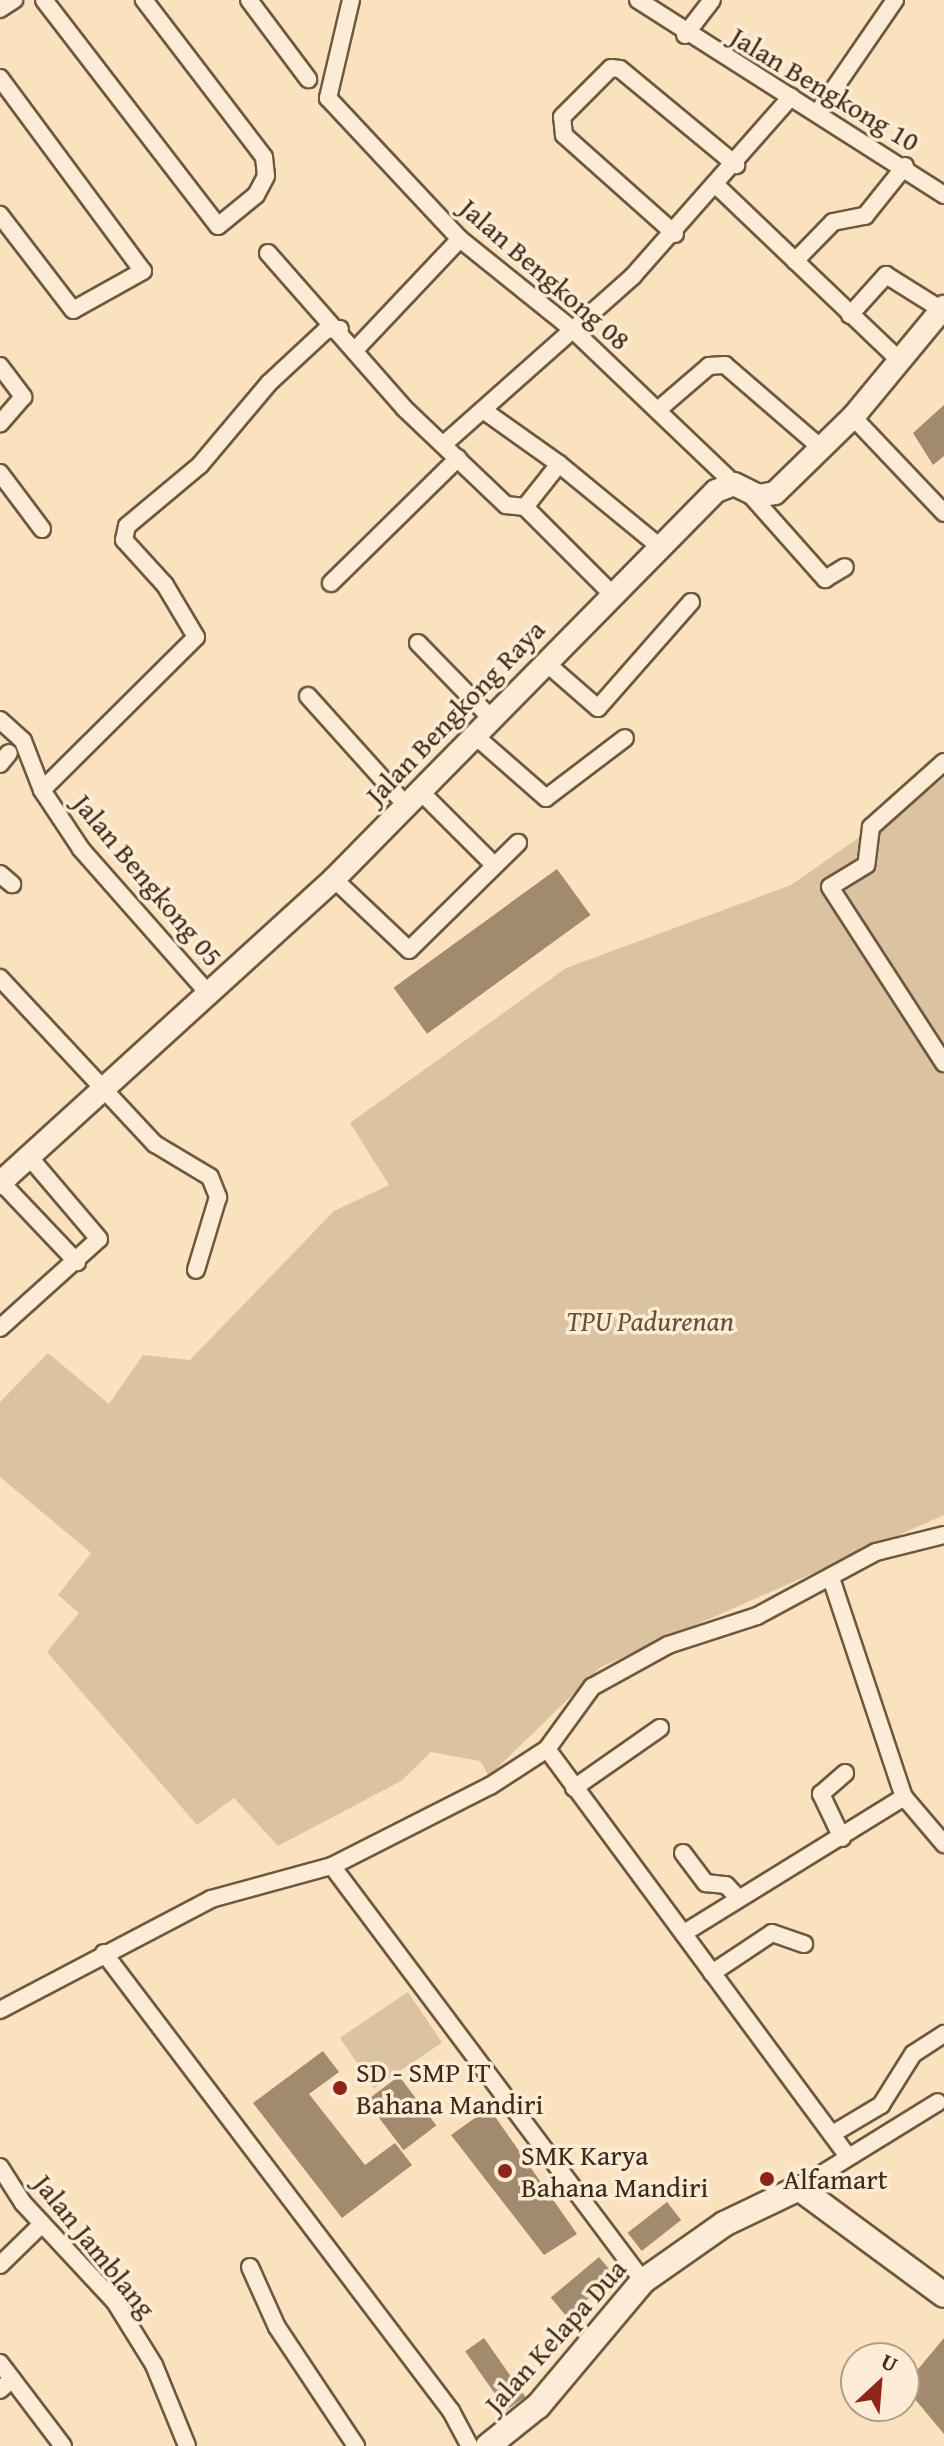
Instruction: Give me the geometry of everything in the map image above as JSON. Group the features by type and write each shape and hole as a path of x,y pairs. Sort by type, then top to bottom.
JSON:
{"main road":[{"name":"Jalan Kelapa Dua","path":"488,2446 538,2406 643,2281 724,2224 799,2188"},
{"path":"799,2188 944,2295"}],"street":[{"path":"0,9 14,0"},
{"path":"44,0 218,226 256,195 266,176 264,157 144,0"},
{"path":"249,0 308,79"},
{"name":"Jalan Bengkong 08","path":"351,0 328,98 460,239 572,329 659,409 740,488 825,579 845,567"},
{"name":"Jalan Bengkong 10","path":"638,0 685,35 818,112 905,166 944,195"},
{"path":"685,35 712,0"},
{"path":"818,112 895,0"},
{"path":"675,234 564,135 562,117 611,68 620,69 736,165"},
{"path":"0,78 143,271 73,310 0,215"},
{"path":"444,444 675,234 791,97"},
{"path":"795,261 833,222 865,216 905,166"},
{"path":"717,186 900,361"},
{"path":"355,350 460,239"},
{"path":"268,253 458,458 506,505 525,507 612,594"},
{"path":"850,315 886,275 943,308"},
{"name":"Jalan Bengkong Raya","path":"0,1182 31,1159 207,992 334,879 473,734 716,491 740,488 775,493 853,417 943,308"},
{"path":"42,790 196,637 165,585 124,540 127,526 200,465 280,373 326,330 340,329"},
{"path":"659,409 709,366 725,365 821,448"},
{"path":"0,366 23,397 0,423"},
{"path":"483,410 559,464 659,546"},
{"path":"853,417 944,513"},
{"path":"331,583 458,458"},
{"path":"525,507 559,464"},
{"path":"0,473 42,529"},
{"path":"545,662 598,708 691,602"},
{"path":"418,643 490,717"},
{"path":"308,696 413,798 494,865"},
{"name":"Jalan Bengkong 05","path":"0,720 23,741 42,790 81,849 207,992"},
{"path":"473,734 546,798 625,738"},
{"path":"944,762 871,827 866,865 830,887 944,1063"},
{"path":"334,879 409,950 518,843"},
{"path":"0,978 155,1144 210,1177 218,1197 196,1270"},
{"path":"0,1328 99,1239 96,1231 31,1159"},
{"path":"0,1182 77,1262"},
{"path":"0,2010 211,1899 332,1866 547,1749 592,1687 668,1645 757,1616 876,1552 944,1535"},
{"path":"831,1578 904,1797 944,1844"},
{"path":"574,1788 660,1728"},
{"path":"547,1749 834,2133 847,2155"},
{"path":"842,1838 821,1794 845,1773"},
{"path":"684,1933 904,1797"},
{"path":"683,1853 706,1883 726,1885 738,1898"},
{"path":"332,1866 643,2281"},
{"path":"712,1973 769,1934 804,1944"},
{"path":"104,1953 451,2411 470,2446"},
{"path":"834,2133 881,2105 913,2054 944,2034"},
{"path":"799,2188 847,2155 938,2102"},
{"name":"Jalan Jamblang","path":"0,2167 42,2224 115,2302 154,2365 187,2446"},
{"path":"0,2265 42,2224"},
{"path":"250,2267 277,2327 356,2446"},
{"path":"0,2363 6,2384 63,2446"}],"green space":[{"name":"TPU Padurenan","path":"944,778 944,1515 601,1667 489,1776 480,1761 431,1752 401,1781 278,1846 234,1798 197,1825 47,1652 79,1613 58,1595 91,1553 0,1477 0,1402 48,1353 109,1404 143,1355 190,1360 334,1211 389,1185 350,1123 566,968 791,885"},
{"path":"408,1992 442,2043 374,2088 340,2038"}],"building":[{"path":"944,405 944,456 933,465 913,433"},
{"path":"557,869 591,915 427,1034 394,988"},
{"path":"323,2051 339,2072 309,2094 365,2165 395,2143 412,2165 342,2218 253,2103"},
{"path":"399,2076 436,2126 404,2150 366,2101"},
{"name":"SMK Karya Bahana Mandiri","path":"489,2108 577,2234 544,2255 451,2135"},
{"path":"667,2202 681,2220 642,2251 628,2233"},
{"path":"599,2257 615,2276 567,2317 551,2297"},
{"path":"484,2338 525,2397 506,2410 465,2351"},
{"path":"944,2338 944,2434 920,2405 920,2367"}],"place":[{"name":"SD - SMP IT Bahana Mandiri","path":"340,2088"},
{"name":"SMK Karya Bahana Mandiri","path":"505,2171"},
{"name":"Alfamart","path":"767,2179"}]}
